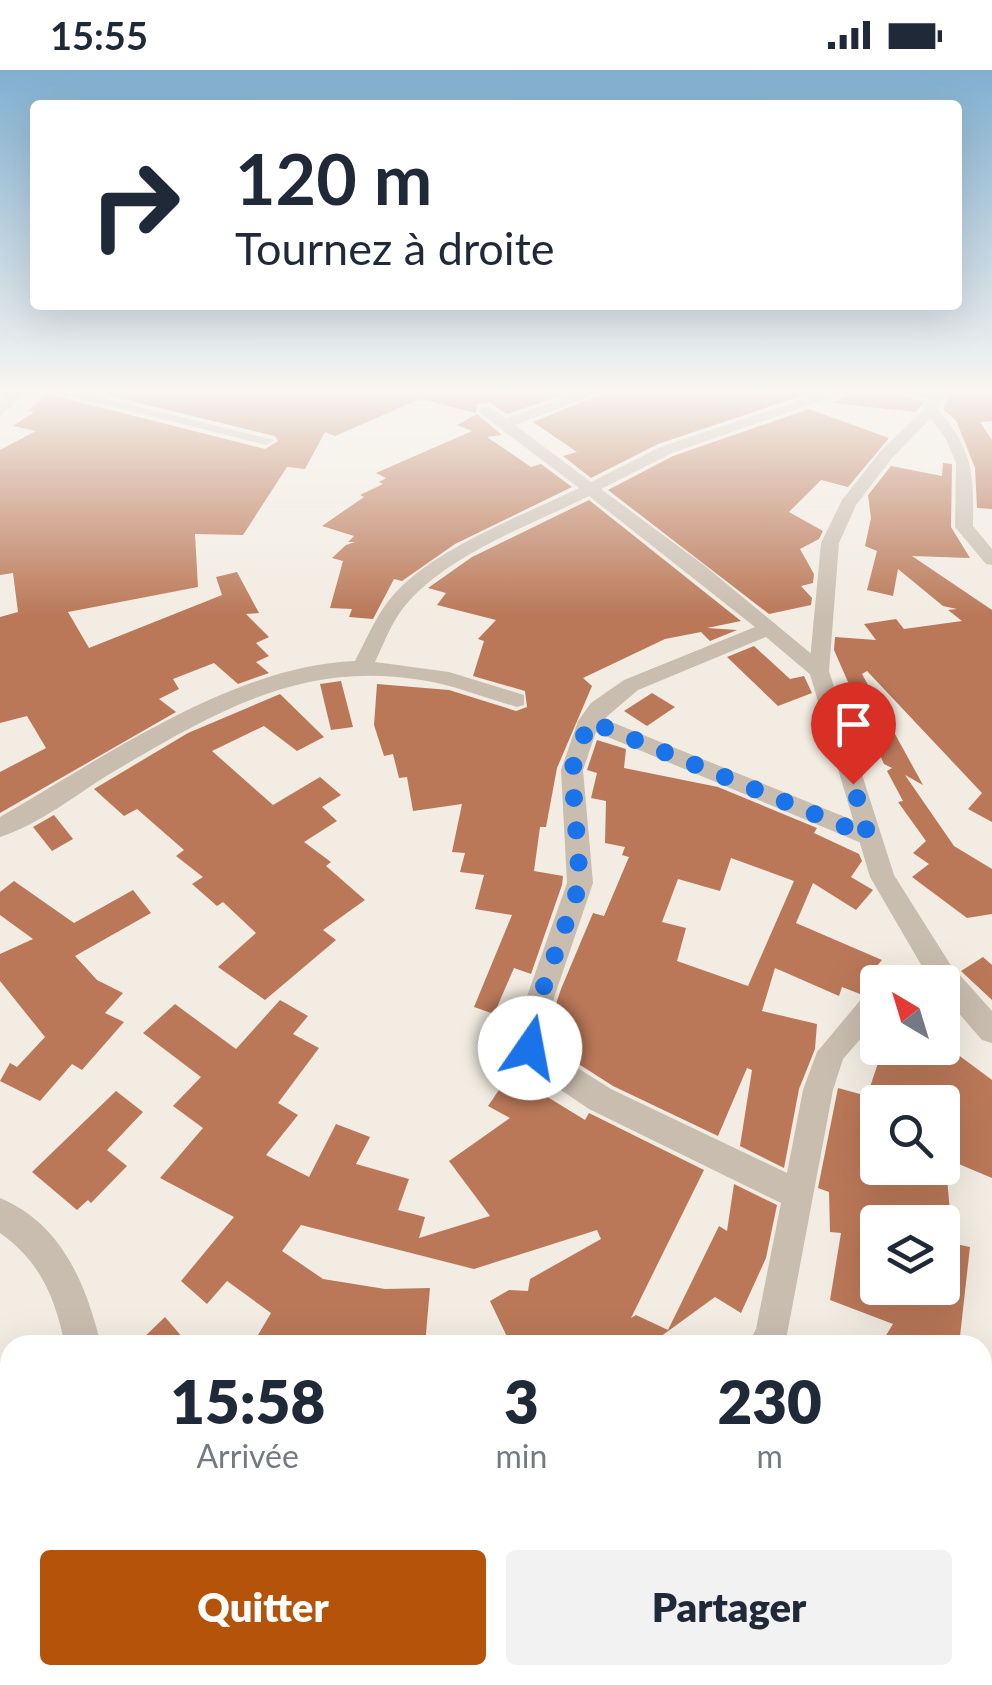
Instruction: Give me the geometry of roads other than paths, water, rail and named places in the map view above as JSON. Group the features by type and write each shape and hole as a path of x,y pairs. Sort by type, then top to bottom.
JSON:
{"street":[{"path":"559,465 770,628 818,671"},
{"path":"362,668 388,614 424,576 636,465"},
{"path":"878,465 848,504 830,544 818,671 868,836 896,904 935,965"},
{"path":"966,465 964,527 992,560"},
{"path":"770,628 631,685 612,696 589,721 572,770 580,883 528,1032 530,1048 552,1070 600,1099 798,1194"},
{"path":"0,828 210,711 296,676 362,668 476,684 517,700"},
{"path":"589,721 868,836"},
{"path":"960,995 992,1032"},
{"path":"771,1335 812,1109 831,1052 860,1019"},
{"path":"0,1214 36,1240 56,1264 70,1285 81,1335"}]}
